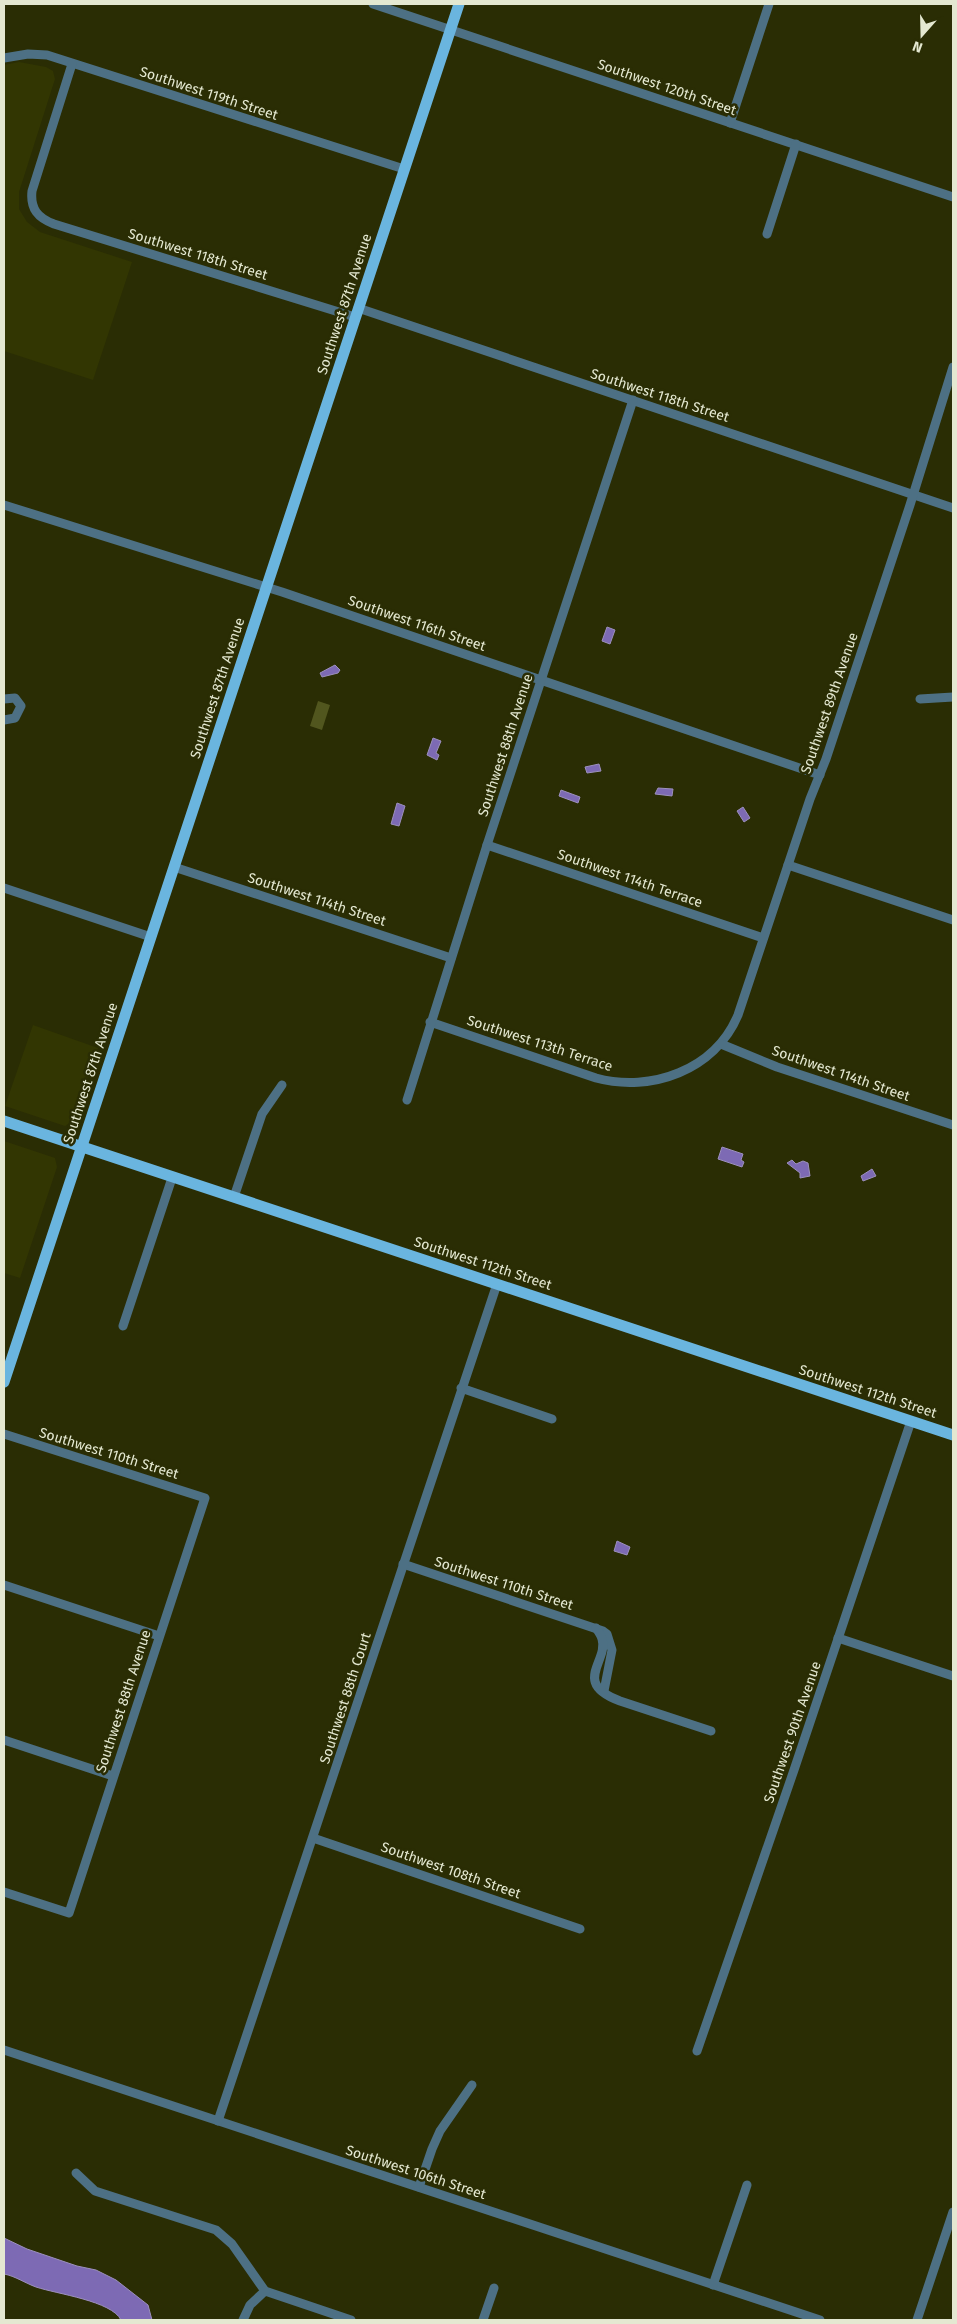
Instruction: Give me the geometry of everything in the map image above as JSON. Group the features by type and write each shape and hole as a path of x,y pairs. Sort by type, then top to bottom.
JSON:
{"main road":[{"name":"Southwest 87th Avenue","path":"4,1382 459,4"},
{"name":"Southwest 112th Street","path":"4,1121 953,1435"}],"street":[{"name":"Southwest 120th Street","path":"373,4 953,197"},
{"path":"730,122 769,4"},
{"name":"Southwest 119th Street","path":"4,58 38,53 404,169"},
{"name":"Southwest 118th Street","path":"72,64 33,186 32,203 35,212 42,219 356,313 632,400 953,508"},
{"path":"767,234 796,144"},
{"name":"Southwest 89th Avenue","path":"721,1044 738,1015 820,775 953,367"},
{"name":"Southwest 88th Avenue","path":"407,1100 430,1022 632,400"},
{"name":"Southwest 116th Street","path":"4,505 266,587 820,775"},
{"path":"920,699 953,696"},
{"path":"4,698 15,698 21,706 15,718 4,720"},
{"name":"Southwest 114th Terrace","path":"487,845 764,938"},
{"path":"788,865 953,920"},
{"name":"Southwest 114th Street","path":"174,867 451,958"},
{"path":"4,888 151,936"},
{"name":"Southwest 113th Terrace","path":"430,1022 589,1076 620,1083 645,1083 669,1077 693,1066 721,1044"},
{"name":"Southwest 114th Street","path":"721,1044 777,1067 953,1125"},
{"path":"234,1197 262,1114 282,1085"},
{"path":"123,1326 172,1178"},
{"name":"Southwest 88th Court","path":"218,2121 497,1284"},
{"path":"461,1388 552,1419"},
{"name":"Southwest 90th Avenue","path":"697,2051 911,1420"},
{"name":"Southwest 110th Street","path":"4,1434 205,1498"},
{"name":"Southwest 88th Avenue","path":"4,1892 69,1913 205,1498"},
{"name":"Southwest 110th Street","path":"403,1564 596,1628 607,1634 612,1650 604,1691 616,1699 711,1731"},
{"path":"4,1585 159,1636"},
{"path":"838,1638 953,1676"},
{"path":"4,1740 113,1776"},
{"name":"Southwest 108th Street","path":"313,1838 580,1929"},
{"name":"Southwest 106th Street","path":"4,2050 820,2320"},
{"path":"419,2187 440,2131 472,2084"},
{"path":"76,2173 95,2191 216,2230 232,2244 265,2291 351,2320"},
{"path":"713,2285 747,2185"},
{"path":"917,2320 953,2212"},
{"path":"483,2320 494,2288"},
{"path":"243,2320 250,2305 265,2291"}],"shaded area":[{"path":"19,62 46,67 53,71 55,79 19,192 19,209 27,222 40,232 132,262 93,380 4,351 4,65"},
{"path":"607,627 615,630 610,644 602,641"},
{"path":"335,665 340,670 338,673 322,677 320,673"},
{"path":"318,701 330,705 322,730 310,726"},
{"path":"433,738 441,741 436,753 439,755 437,760 427,755"},
{"path":"599,764 601,771 587,773 585,767"},
{"path":"658,788 673,789 672,796 655,794"},
{"path":"561,790 580,797 578,803 559,796"},
{"path":"397,803 405,806 399,826 391,824"},
{"path":"743,807 750,818 744,822 737,811"},
{"path":"33,1025 98,1048 73,1121 65,1126 5,1106"},
{"path":"4,1141 55,1158 57,1167 20,1278 4,1273"},
{"path":"722,1147 743,1154 741,1160 744,1162 742,1167 718,1159"},
{"path":"792,1160 796,1164 803,1161 808,1163 810,1176 800,1178 800,1173 787,1163"},
{"path":"872,1169 876,1176 863,1181 861,1176"},
{"path":"617,1541 630,1547 627,1555 614,1551"},
{"path":"4,2238 27,2249 77,2266 96,2270 116,2280 148,2305 152,2320 121,2320 116,2313 96,2303 36,2287 4,2274"}]}
